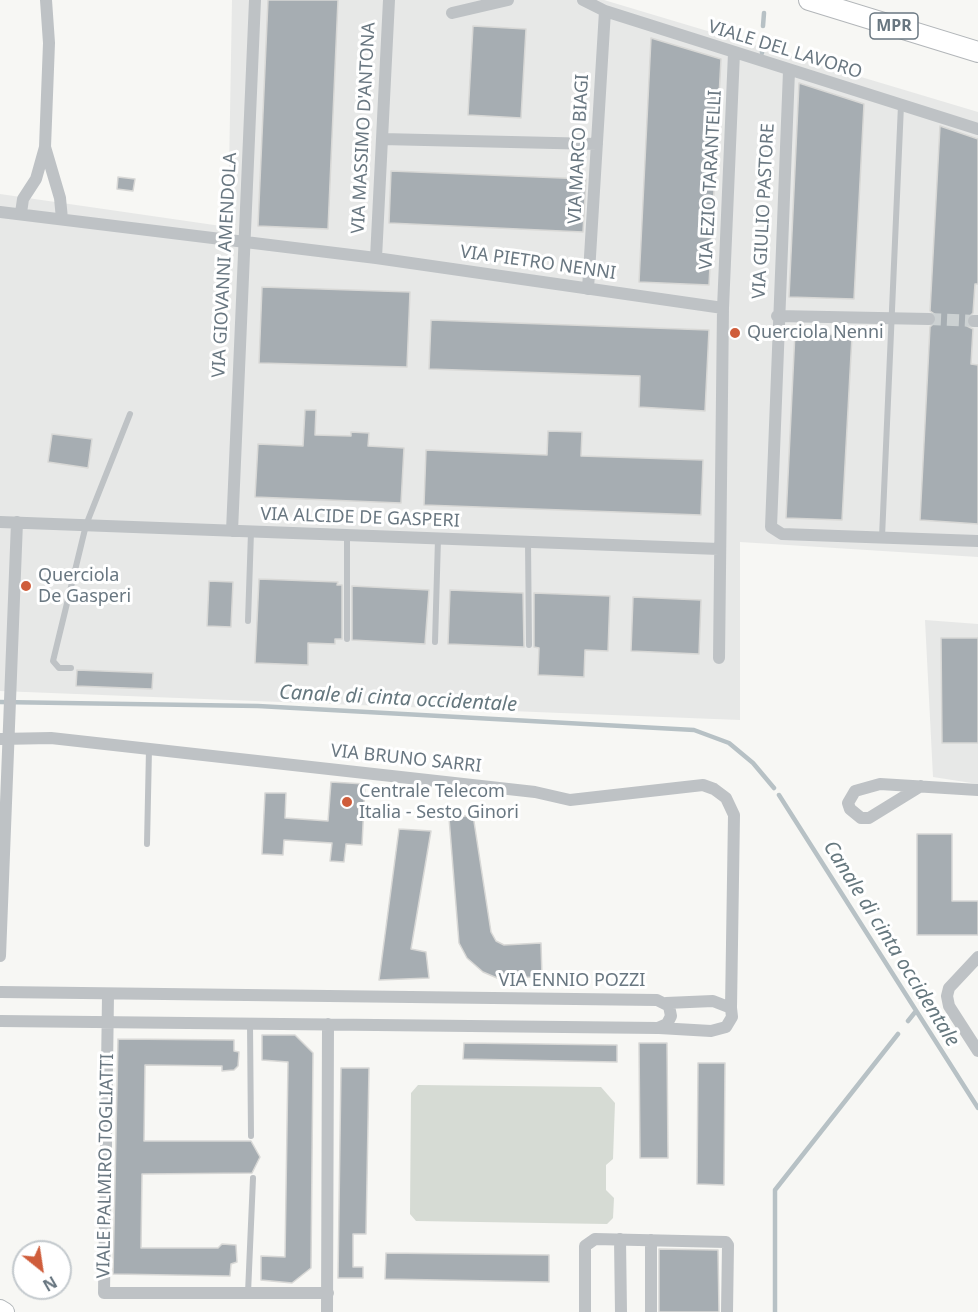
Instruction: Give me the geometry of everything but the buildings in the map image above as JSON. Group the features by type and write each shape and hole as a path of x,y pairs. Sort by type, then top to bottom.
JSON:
{"main road":[{"name":"MPR","path":"809,0 978,51"}],"street":[{"path":"21,213 23,199 36,179 45,147 49,43 46,0"},
{"name":"VIA GIOVANNI AMENDOLA","path":"232,531 255,0"},
{"name":"VIA MASSIMO D'ANTONA","path":"375,258 389,0"},
{"path":"452,13 508,0"},
{"name":"VIALE DEL LAVORO","path":"584,0 605,11 978,129"},
{"name":"VIA MARCO BIAGI","path":"588,289 605,11"},
{"name":"VIA EZIO TARANTELLI","path":"723,308 734,53"},
{"name":"VIA GIULIO PASTORE","path":"789,71 770,520 775,531 882,537"},
{"path":"382,139 597,144"},
{"path":"45,147 60,198 62,219"},
{"name":"VIA PIETRO NENNI","path":"0,212 375,258 723,308"},
{"path":"719,658 718,549 723,308"},
{"path":"777,316 929,319"},
{"name":"VIA ALCIDE DE GASPERI","path":"0,522 718,549"},
{"path":"0,956 5,739 10,709 18,522"},
{"path":"882,537 978,541"},
{"name":"VIA BRUNO SARRI","path":"5,739 51,738 535,792 570,800 703,785 714,789 726,798 734,815 731,1008"},
{"path":"921,786 868,818 861,818 850,809 850,797 863,787 880,784 921,786 978,790"},
{"path":"978,957 949,988 947,996 949,1006 978,1051"},
{"name":"VIA ENNIO POZZI","path":"0,992 657,1000 666,1003 671,1011 670,1021 658,1028"},
{"name":"VIALE PALMIRO TOGLIATTI","path":"108,995 104,1293 328,1293"},
{"path":"0,1021 658,1028 711,1031 726,1028 732,1017 731,1008 713,1001 666,1003"},
{"path":"327,1312 328,1024"},
{"path":"585,1312 585,1246 595,1239 726,1242 727,1312"},
{"path":"620,1239 621,1312"},
{"path":"651,1240 651,1312"},
{"path":"0,1309 5,1312"}],"lane":[{"path":"882,537 901,104"},
{"path":"71,668 59,668 53,661 86,525 130,414"},
{"path":"248,621 251,531"},
{"path":"347,535 347,639"},
{"path":"435,642 438,539"},
{"path":"528,542 529,645"},
{"path":"147,844 149,749"},
{"path":"250,1023 251,1136"},
{"path":"248,1293 252,1178"}],"shaded area":[{"path":"232,0 604,0 978,112 978,557 740,542 740,720 0,691 0,194 228,227"},
{"path":"925,620 978,624 978,784 933,777"},
{"path":"418,1085 601,1087 615,1103 613,1159 606,1165 606,1190 614,1198 613,1218 607,1224 416,1221 410,1214 411,1093"}],"waterway":[{"path":"763,26 764,13"},
{"path":"762,39 762,53"},
{"name":"Canale di cinta occidentale","path":"0,702 258,706 694,730 729,743 753,763 774,788"},
{"name":"Canale di cinta occidentale","path":"779,795 978,1108"},
{"path":"908,1021 916,1011"},
{"path":"775,1312 775,1190 898,1034"}],"tunnel":[{"path":"929,319 974,321"}],"place":[{"name":"Querciola Nenni","path":"735,333"},
{"name":"Querciola De Gasperi","path":"26,586"},
{"name":"Centrale Telecom Italia - Sesto Ginori","path":"347,802"}]}
